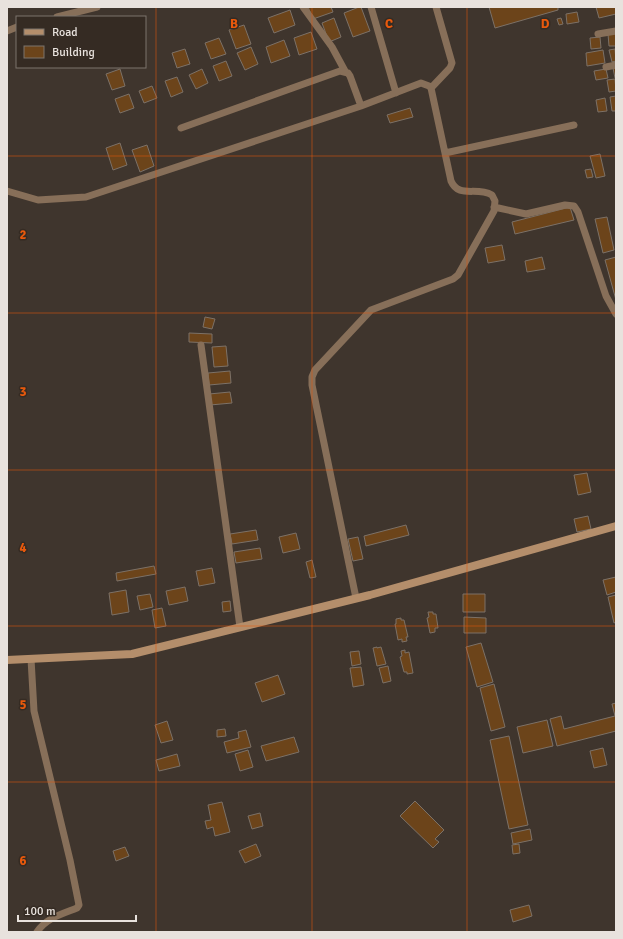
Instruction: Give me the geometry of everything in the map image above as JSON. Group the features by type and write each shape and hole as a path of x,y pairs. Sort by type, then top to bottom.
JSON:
{"main road":[{"path":"7,660 132,654 356,598 616,526"}],"street":[{"path":"61,16 97,7"},
{"path":"303,7 332,48 344,71 350,76 361,106"},
{"path":"371,7 396,93"},
{"path":"431,88 450,68 452,62 436,7"},
{"path":"598,34 616,31"},
{"path":"606,67 616,65"},
{"path":"181,128 340,71 344,71"},
{"path":"7,191 38,200 86,197 361,106 421,84 431,88"},
{"path":"356,598 312,385 312,377 318,365 371,310 453,279 458,275 494,211 495,202 492,195 488,193 460,191 456,189 450,181 431,88"},
{"path":"444,153 574,126"},
{"path":"494,207 526,214 565,205 574,206 578,212 606,296 616,314"},
{"path":"201,345 240,627"},
{"path":"31,658 34,711 70,860 79,904 77,908 44,923 37,932"}],"building":[{"path":"308,7 331,7 333,12 313,19"},
{"path":"361,7 370,31 353,37 344,13"},
{"path":"489,7 558,7 558,10 495,28"},
{"path":"596,7 616,7 616,14 599,18"},
{"path":"290,10 295,25 274,33 268,18"},
{"path":"577,12 579,22 567,24 566,14"},
{"path":"334,18 341,37 329,42 322,23"},
{"path":"561,18 563,24 559,25 557,19"},
{"path":"244,25 251,44 236,49 229,30"},
{"path":"311,32 317,49 299,55 294,38"},
{"path":"608,34 616,34 616,46 609,46"},
{"path":"600,37 601,48 591,49 590,38"},
{"path":"219,38 226,54 211,59 205,43"},
{"path":"284,40 290,56 271,63 266,47"},
{"path":"251,47 258,64 245,70 237,53"},
{"path":"185,49 190,64 177,68 172,53"},
{"path":"615,49 616,61 612,62 609,50"},
{"path":"603,50 605,63 587,66 586,53"},
{"path":"226,61 232,76 219,81 213,66"},
{"path":"613,68 616,68 616,78 615,78"},
{"path":"120,69 125,86 112,90 106,74"},
{"path":"202,69 208,83 196,89 189,75"},
{"path":"606,69 608,78 596,80 594,71"},
{"path":"177,77 183,92 171,97 165,81"},
{"path":"615,79 616,91 609,92 607,80"},
{"path":"152,86 157,98 144,103 139,91"},
{"path":"129,94 134,108 120,113 115,99"},
{"path":"616,96 616,111 612,111 610,97"},
{"path":"605,98 607,111 598,112 596,100"},
{"path":"410,108 413,117 390,123 387,115"},
{"path":"120,143 127,165 113,170 106,148"},
{"path":"147,145 154,166 140,172 132,150"},
{"path":"600,154 605,176 596,178 590,156"},
{"path":"591,169 593,177 587,178 585,170"},
{"path":"570,207 574,220 515,234 512,222"},
{"path":"607,217 614,250 603,253 595,219"},
{"path":"502,245 505,260 488,263 485,248"},
{"path":"542,257 545,269 527,272 525,261"},
{"path":"616,257 616,300 605,260"},
{"path":"205,317 215,319 212,329 203,327"},
{"path":"189,333 212,334 212,343 189,342"},
{"path":"226,346 228,366 214,367 212,347"},
{"path":"230,371 231,383 209,385 208,373"},
{"path":"230,392 232,403 210,405 209,394"},
{"path":"587,473 591,492 578,495 574,475"},
{"path":"588,516 591,529 577,532 574,519"},
{"path":"406,525 409,535 366,546 364,536"},
{"path":"256,530 258,540 232,544 230,534"},
{"path":"296,533 300,549 283,553 279,537"},
{"path":"358,537 363,559 353,561 348,539"},
{"path":"260,548 262,559 236,563 234,552"},
{"path":"312,560 316,577 310,578 306,562"},
{"path":"154,566 156,574 117,581 116,573"},
{"path":"212,568 215,583 199,586 196,571"},
{"path":"616,577 616,592 607,595 603,580"},
{"path":"185,587 188,601 169,605 166,591"},
{"path":"126,590 129,612 112,615 109,593"},
{"path":"150,594 153,607 140,610 137,596"},
{"path":"463,594 485,594 485,612 463,612"},
{"path":"616,595 616,622 614,623 608,597"},
{"path":"230,601 231,611 223,612 222,602"},
{"path":"162,608 166,626 155,628 152,610"},
{"path":"428,612 433,612 433,614 436,614 438,628 435,628 435,632 430,633 427,618 429,617"},
{"path":"464,617 486,618 486,633 464,633"},
{"path":"401,618 401,620 404,620 408,637 406,637 407,641 402,642 402,639 398,640 395,624 396,619"},
{"path":"481,643 493,682 477,687 466,647"},
{"path":"381,647 386,664 377,666 373,648"},
{"path":"405,650 405,653 409,652 413,673 407,674 407,672 404,672 400,657 402,656 401,651"},
{"path":"359,651 361,664 352,666 350,652"},
{"path":"388,666 391,681 383,683 379,668"},
{"path":"361,667 364,685 353,687 350,668"},
{"path":"278,675 285,694 262,702 255,683"},
{"path":"494,684 505,727 491,731 480,688"},
{"path":"616,703 616,731 557,746 550,719 561,716 564,729 615,716 612,704"},
{"path":"547,720 553,746 523,753 517,727"},
{"path":"167,721 173,740 161,743 155,725"},
{"path":"225,729 226,736 217,737 217,730"},
{"path":"246,730 251,747 227,753 224,742 239,738 238,732"},
{"path":"509,736 528,825 509,829 490,740"},
{"path":"294,737 299,752 266,761 261,746"},
{"path":"603,748 607,765 594,768 590,751"},
{"path":"248,750 253,767 240,771 235,754"},
{"path":"177,754 180,766 159,771 156,760"},
{"path":"415,801 444,830 435,839 439,842 433,848 400,816"},
{"path":"222,802 230,832 215,836 213,827 207,829 205,821 211,820 208,805"},
{"path":"260,813 263,826 252,829 248,816"},
{"path":"530,829 532,840 513,844 511,833"},
{"path":"256,844 261,856 245,863 239,851"},
{"path":"519,844 520,853 513,854 512,845"},
{"path":"125,847 129,856 116,861 113,851"},
{"path":"529,905 532,916 513,922 510,910"}]}
